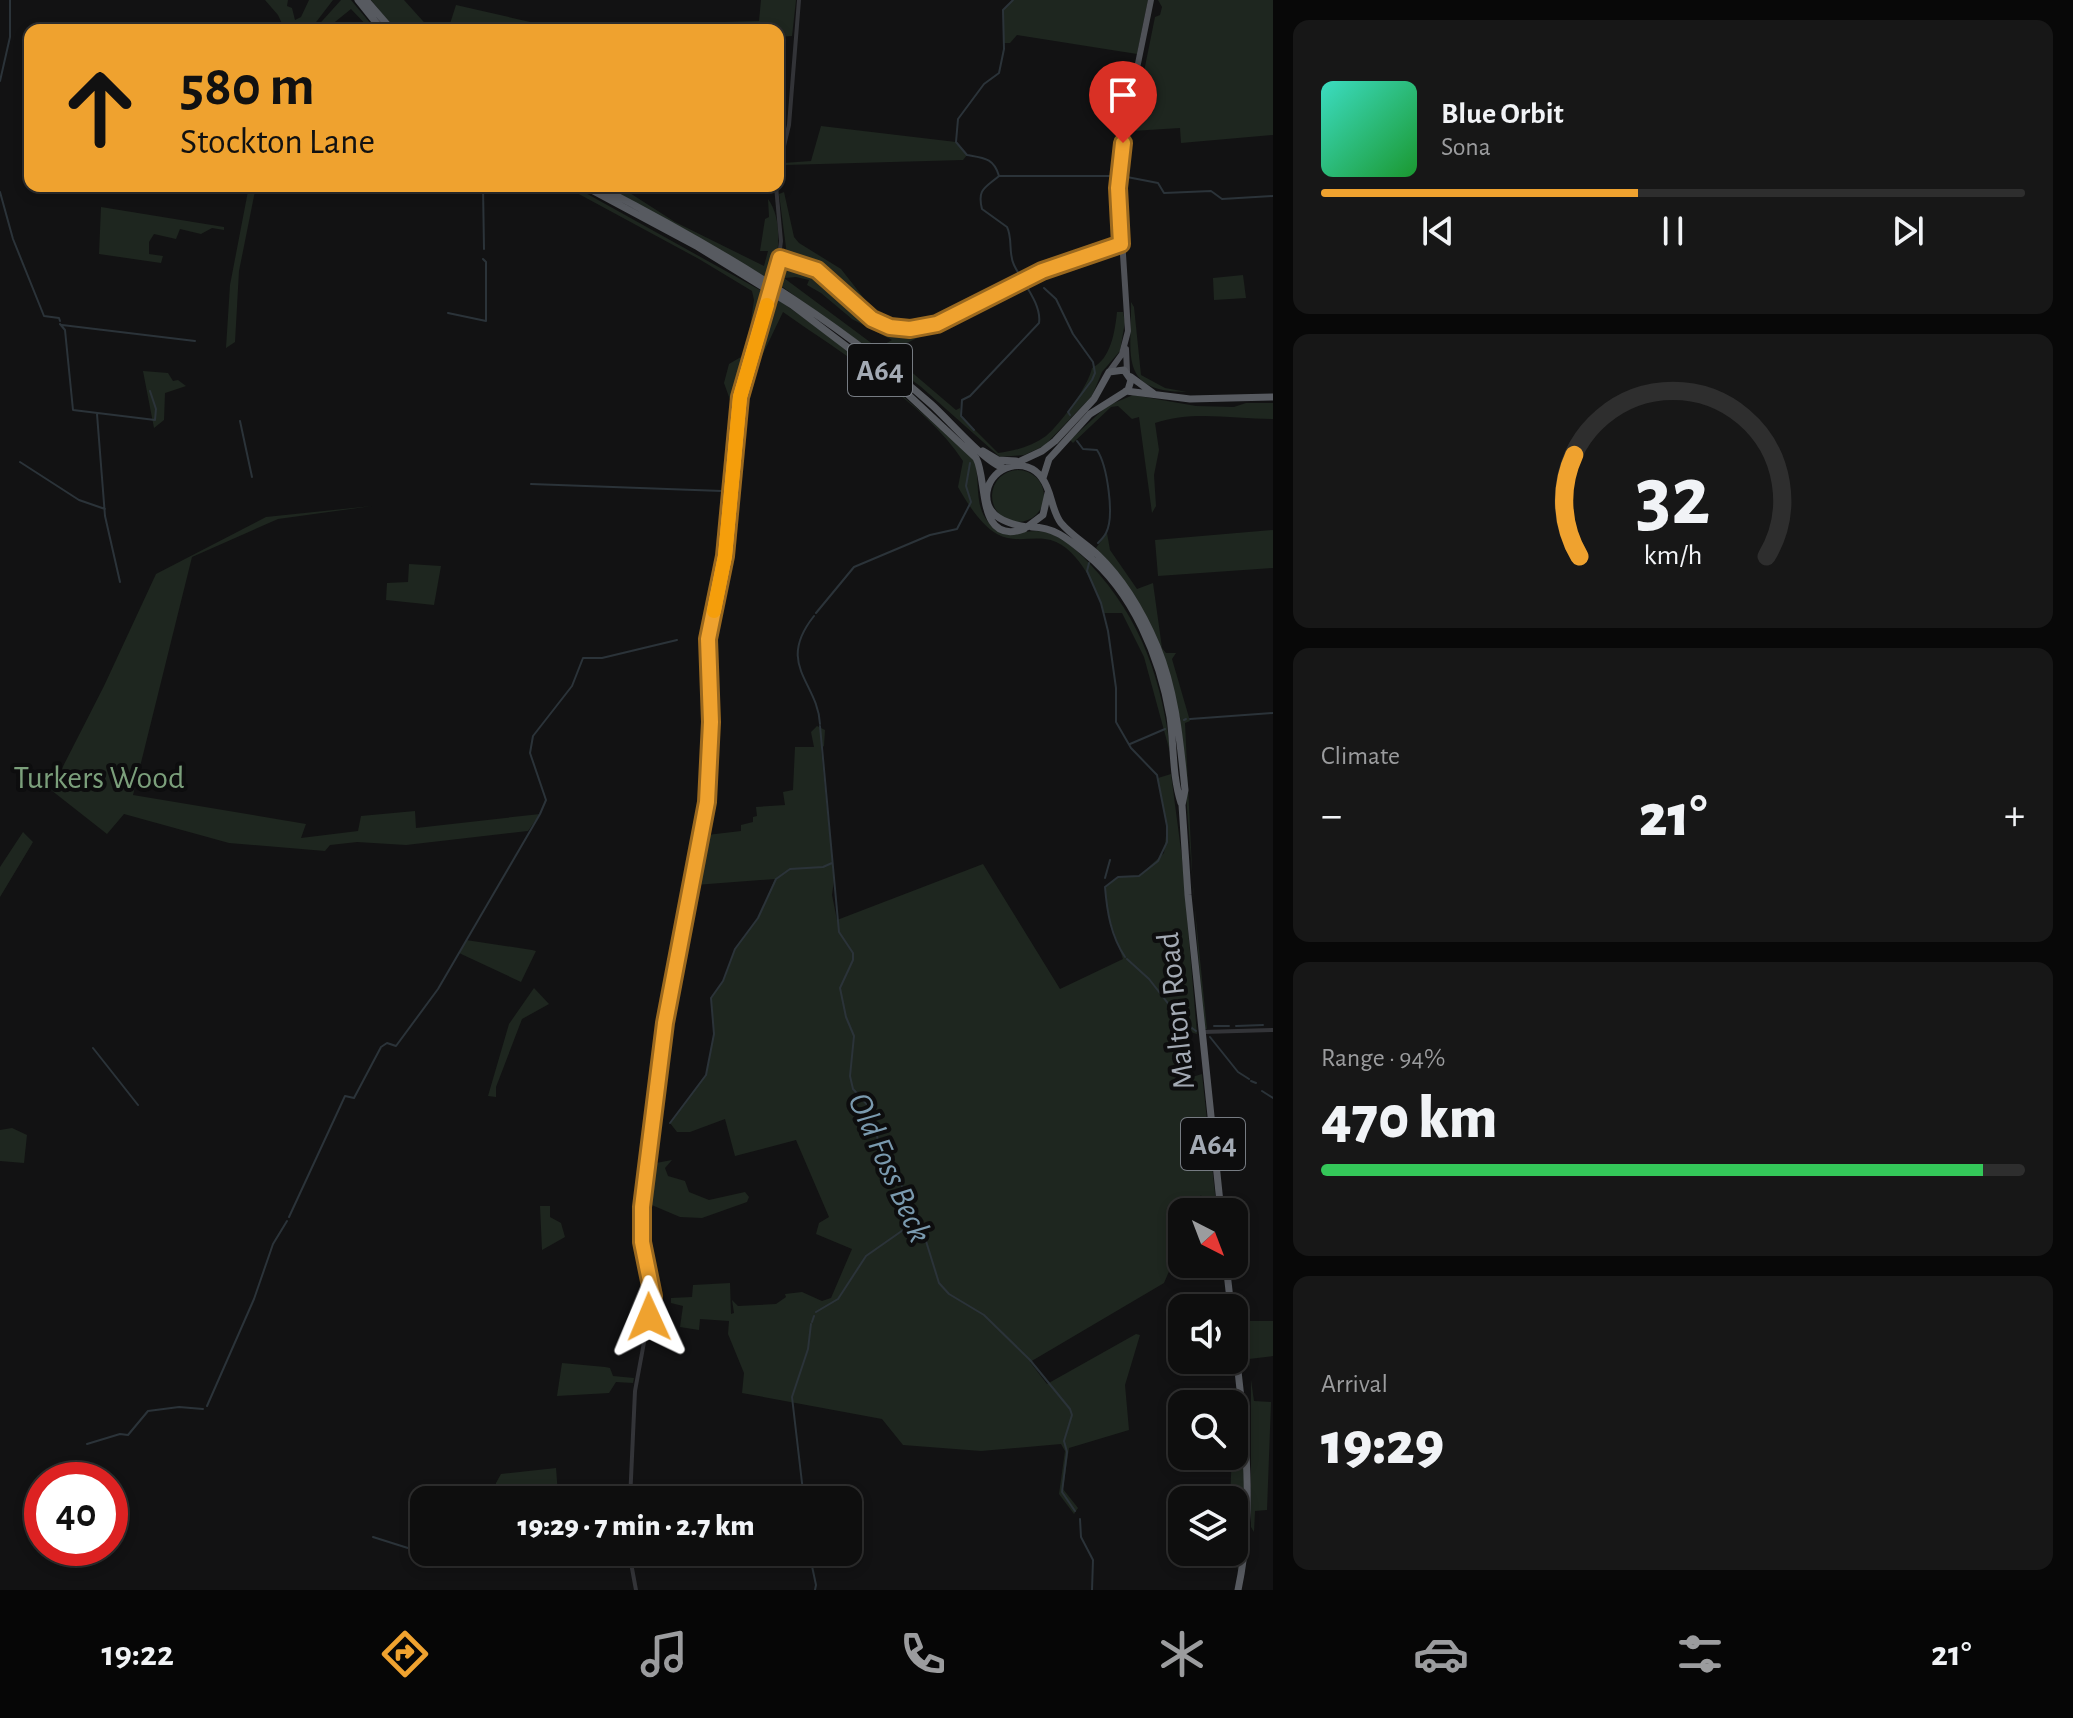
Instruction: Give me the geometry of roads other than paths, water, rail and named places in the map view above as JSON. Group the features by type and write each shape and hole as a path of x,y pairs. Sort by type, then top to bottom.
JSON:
{"highway":[{"path":"358,0 377,24"},
{"path":"366,0 387,24"},
{"name":"A64","path":"595,192 760,283 833,333 900,387 973,454 982,472 984,504 992,521 1008,530 1029,527 1058,532 1101,569 1130,608 1155,650"},
{"name":"A64","path":"609,192 700,240 796,299 904,381 975,445 988,461 1007,467"},
{"path":"1062,444 1049,471 1050,497 1043,515 1029,527 1001,521 988,504 989,486 1007,467 1042,451 1055,441 1094,399 1109,372 1120,369 1154,393"},
{"path":"1050,497 1044,480 1045,466 1090,414 1123,393 1131,383 1128,374"},
{"path":"1104,382 1109,392 1154,393 1190,399 1273,397"},
{"path":"975,445 998,460 1021,460"},
{"path":"1007,467 1028,468 1044,480"},
{"name":"A64","path":"1050,497 1062,524 1096,553 1125,587 1155,650"},
{"name":"Malton Road","path":"1155,650 1168,706 1177,790 1182,805 1201,1032 1219,1198"},
{"path":"1238,1374 1249,1477 1248,1534 1238,1590"}],"main road":[{"path":"1128,374 1127,298 1118,203 1120,165 1151,0"},
{"path":"1109,372 1126,345"}],"street":[{"path":"784,146 789,125 799,0"},
{"path":"631,1486 635,1391 653,1296 642,1242 642,1207 650,1132 671,988 707,802 711,732 708,639 725,556 740,397 780,258 776,192"},
{"path":"780,258 817,270 864,314 883,325 899,328 937,324 1027,278 1121,244"},
{"path":"1201,1032 1273,1030"},
{"path":"632,1566 636,1590"}],"waterway":[{"path":"0,81 10,37 10,0"},
{"name":"Old Foss Beck","path":"974,430 961,416 962,400 970,396 1039,323 1035,301 1012,260 1007,227 982,209 981,193 999,176 997,170 988,160 967,155 956,142 958,119 984,84 999,73 1004,49 1003,10 1013,0"},
{"path":"999,176 1114,176"},
{"path":"1127,177 1158,183 1164,193 1211,191 1222,199 1273,196"},
{"path":"0,192 13,239 44,316 59,318 60,321"},
{"path":"483,192 484,249"},
{"path":"448,313 486,321 486,262 483,259"},
{"path":"1044,288 1056,299 1073,334 1093,362 1095,373 1092,380 1068,412 1070,415"},
{"path":"60,324 65,330 73,410 155,420 156,409 150,391"},
{"path":"62,325 195,341"},
{"path":"97,414 105,516 120,582"},
{"path":"240,421 252,477"},
{"path":"1077,441 1083,449 1097,450 1107,478 1109,525 1098,543"},
{"path":"20,462 79,500 105,509"},
{"name":"Old Foss Beck","path":"816,613 854,567 930,535 957,529 971,502 966,486 970,463"},
{"path":"531,484 722,491"},
{"path":"1089,563 1087,571 1101,603 1108,631 1116,688 1116,722 1131,748 1157,775 1167,826 1167,842 1158,861 1139,876 1118,877 1105,887 1110,924 1125,957"},
{"name":"Old Foss Beck","path":"814,616 803,633 798,661 818,709 820,724"},
{"path":"289,1217 345,1096 354,1098 381,1047 387,1043 396,1046 438,989 540,814 546,800 530,753 533,736 572,686 583,658 602,658 677,640"},
{"path":"1190,719 1273,713"},
{"name":"Old Foss Beck","path":"820,726 839,932 853,953 853,960 840,988 854,1036 850,1076 853,1089 871,1109 879,1145 900,1176 906,1208 921,1225 939,1283 949,1294 984,1315 1030,1360 1070,1409 1072,1415 1064,1441 1067,1452 1062,1492 1075,1511"},
{"path":"1130,744 1165,729"},
{"path":"1105,878 1110,860"},
{"path":"670,1123 706,1075 714,1034 711,998 723,981 735,949 758,918 776,879 790,869 823,867 832,863"},
{"path":"1127,959 1149,979 1181,1020 1196,1031"},
{"path":"1236,1026 1263,1025"},
{"path":"1214,1026 1229,1026"},
{"path":"1210,1037 1238,1072 1249,1079"},
{"path":"93,1048 138,1105"},
{"path":"1251,1081 1256,1083"},
{"path":"1262,1091 1273,1098"},
{"path":"207,1406 254,1299 273,1244 287,1221"},
{"path":"816,1312 838,1299 866,1256 916,1221"},
{"path":"812,1322 814,1316"},
{"path":"802,1486 792,1397 808,1349 811,1324"},
{"path":"87,1444 120,1434 128,1435 148,1411 179,1407 203,1409"},
{"path":"1080,1519 1081,1537 1093,1560 1092,1590"},
{"path":"373,1537 410,1549"},
{"path":"812,1566 815,1590"}],"park label":[{"name":"Turkers Wood","path":"99,777"}]}
